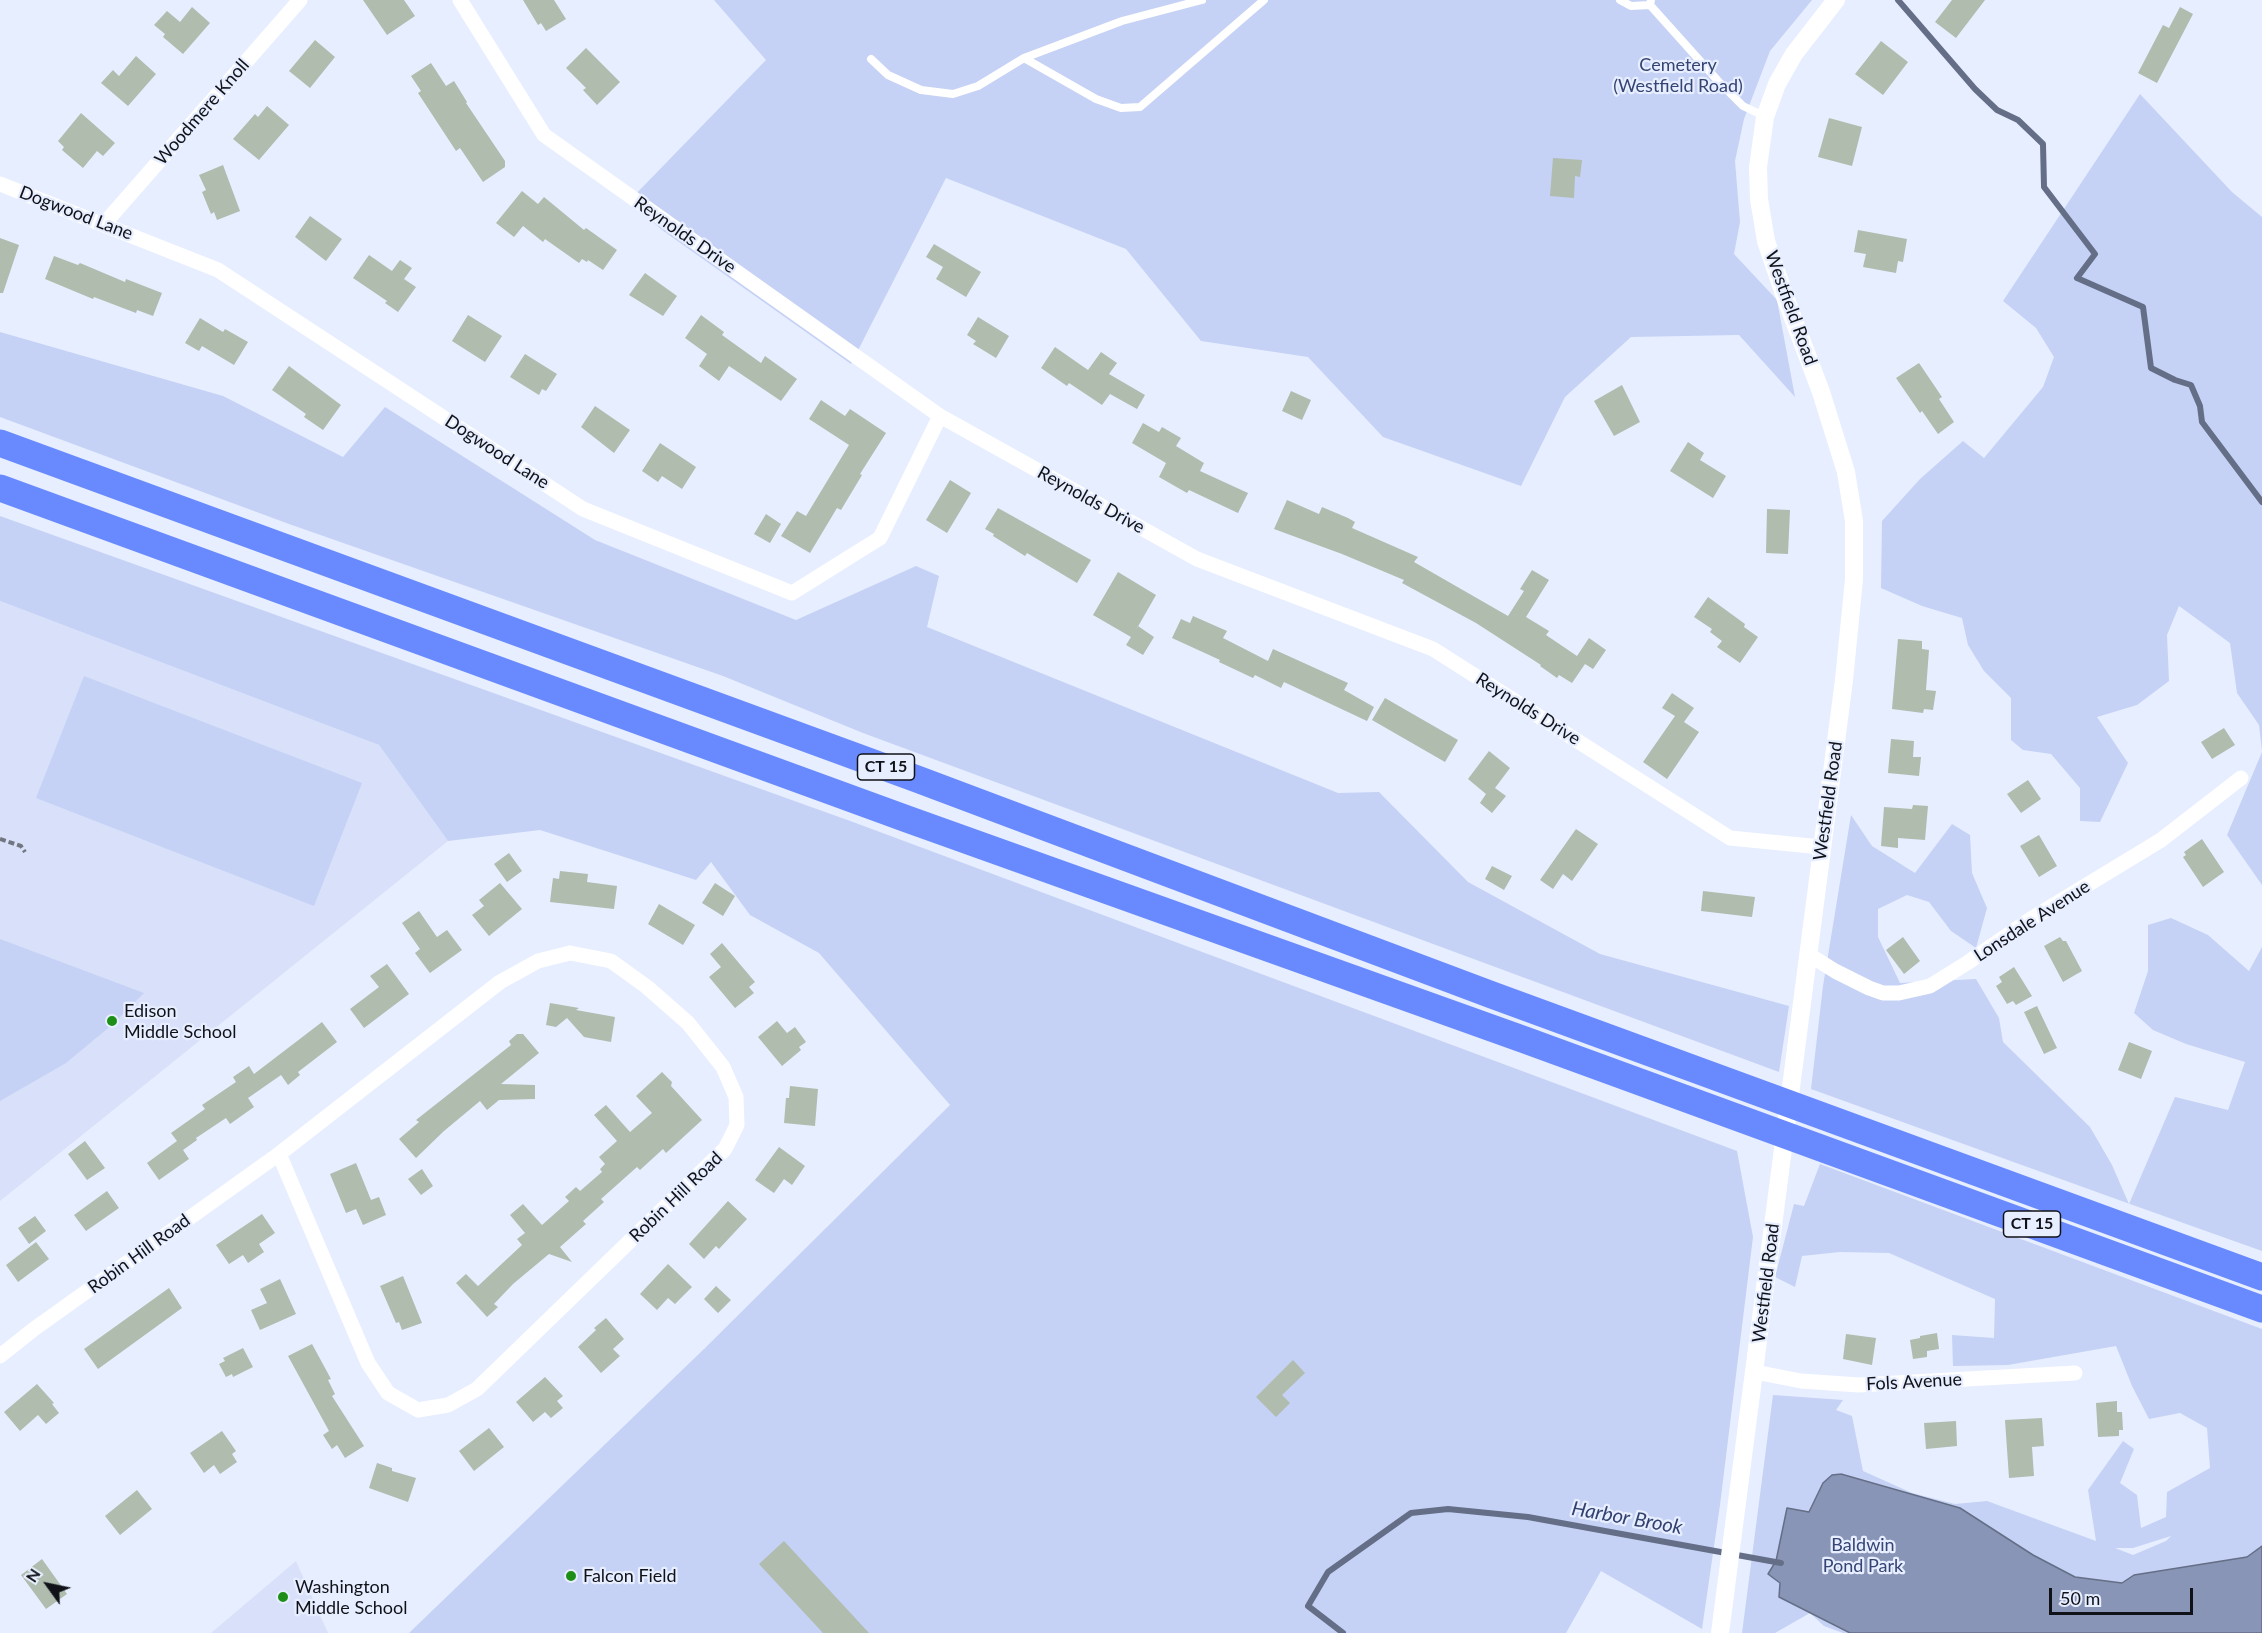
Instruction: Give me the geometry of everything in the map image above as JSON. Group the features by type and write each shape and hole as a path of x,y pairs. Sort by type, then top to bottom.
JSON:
{"highway":[{"name":"CT 15","path":"0,443 917,779 1492,995 2262,1277"},
{"name":"CT 15","path":"0,488 907,819 1767,1127 2262,1309"}],"street":[{"name":"Woodmere Knoll","path":"104,224 300,0"},
{"name":"Reynolds Drive","path":"460,0 544,135 940,416 1197,559 1433,649 1730,838 1821,848"},
{"name":"Westfield Road","path":"1720,1633 1850,628 1854,579 1854,521 1848,482 1834,429 1766,241 1758,182 1760,147 1765,117 1787,64 1809,32 1836,0"},
{"name":"Dogwood Lane","path":"0,183 218,270 583,509 792,593 880,538 940,416"},
{"name":"Lonsdale Avenue","path":"1808,954 1835,971 1883,993 1899,993 1930,986 2031,919 2161,840 2241,778"},
{"name":"Robin Hill Road","path":"0,1356 30,1332 279,1154 500,982 538,961 570,953 611,961 647,987 695,1032 723,1067 736,1097 737,1125 725,1149 477,1389 448,1405 418,1410 388,1393 368,1364 279,1154"},
{"name":"Fols Avenue","path":"1755,1372 1801,1382 1849,1385 2075,1372"}],"lane":[{"path":"871,59 888,75 921,90 953,94 978,86 1024,58 1122,21 1202,0"},
{"path":"1024,58 1096,99 1121,108 1140,107 1264,0"},
{"path":"1620,0 1631,6 1651,2 1743,106 1765,117"}],"path":[{"path":"0,838 21,846 25,852"}],"shaded area":[{"name":"Edison Middle School","path":"0,601 379,745 448,841 0,1201"},
{"name":"Baldwin Pond Park","path":"1841,1474 1960,1508 2033,1555 2075,1577 2122,1583 2134,1575 2247,1557 2262,1546 2262,1633 1850,1633 1779,1597 1780,1583 1768,1574 1776,1561 1787,1508 1809,1512 1823,1483 1832,1475"},
{"name":"Washington Middle School","path":"296,1561 328,1633 211,1633"}],"green space":[{"name":"Cemetery (Westfield Road)","path":"714,0 1812,0 1770,51 1744,119 1735,161 1740,222 1734,254 1777,300 1795,397 1739,335 1631,337 1565,397 1521,486 1383,437 1308,357 1201,341 1126,249 946,178 851,364 662,230 629,201 766,60"},
{"path":"2140,94 2232,192 2262,217 2262,751 2259,725 2237,693 2230,643 2179,606 2167,635 2169,681 2137,705 2097,717 2128,763 2100,822 2080,821 2080,788 2051,754 2023,750 2011,740 2011,698 1984,671 1968,645 1962,618 1922,606 1881,588 1882,521 1920,479 1963,441 1984,458 2043,387 2054,357 2036,328 2003,301"},
{"path":"0,332 223,396 343,457 385,407 595,540 796,620 916,566 939,576 927,627 1338,793 1379,792 1468,882 1600,954 1789,1006 1779,1072 863,733 723,676 289,524 0,417"},
{"name":"Falcon Field","path":"0,516 853,822 1737,1151 1753,1237 1720,1505 1702,1629 1601,1571 1566,1633 409,1633 704,1349 950,1105 819,953 750,915 711,862 696,880 540,830 448,841 379,745 0,601"},
{"path":"84,676 362,783 314,906 36,798"},
{"path":"2262,752 2262,885 2227,835"},
{"path":"1851,815 1872,846 1915,873 1952,824 1970,835 1972,873 1987,908 1976,948 1951,931 1929,902 1907,895 1878,909 1878,937 1900,983 1976,979 1999,1018 2003,1042 2090,1127 2112,1165 2129,1204 1811,1089 1823,986"},
{"path":"2171,918 2208,935 2249,971 2262,947 2262,1251 2129,1204 2175,1097 2228,1110 2245,1062 2186,1044 2153,1030 2134,1013 2148,971 2148,925"},
{"path":"0,939 144,993 113,1024 66,1063 0,1101"},
{"path":"1820,1164 2262,1329 2262,1633 1843,1633 1824,1626 1810,1613 1775,1633 1742,1633 1773,1395 1843,1400 1836,1410 1852,1416 1863,1471 1912,1493 1955,1504 1987,1501 2096,1541 2088,1490 2123,1441 2134,1449 2120,1483 2137,1495 2141,1528 2166,1517 2167,1492 2210,1468 2207,1428 2180,1413 2149,1419 2132,1386 2116,1346 2008,1365 1953,1366 1952,1335 1994,1338 1995,1299 1889,1253 1840,1252 1802,1256 1795,1287 1775,1277 1794,1204 1804,1206","holes":["2171,1536 2166,1541 2133,1555 2115,1548 2133,1548"]}],"building":[{"path":"363,0 404,0 415,16 387,35"},
{"path":"523,0 554,0 566,19 546,31 541,23 538,25"},
{"path":"1952,0 1985,0 1956,38 1935,22"},
{"path":"192,7 210,23 183,54 163,37 165,34 154,25 167,11 180,22"},
{"path":"2180,7 2193,14 2157,83 2138,73 2163,25 2169,28"},
{"path":"315,40 335,57 310,88 289,71"},
{"path":"1881,41 1908,62 1883,95 1855,74"},
{"path":"586,48 620,82 597,105 583,90 586,88 566,68"},
{"path":"136,56 156,74 128,106 101,83 113,70 119,76"},
{"path":"431,63 446,86 454,81 505,161 505,167 483,182 460,148 456,151 418,93 421,91 411,76"},
{"path":"267,106 289,125 259,160 233,139 255,114 258,117"},
{"path":"81,113 115,143 103,156 97,151 83,168 62,150 64,147 58,141"},
{"path":"1829,118 1862,127 1852,166 1818,157"},
{"path":"1553,158 1582,160 1580,177 1575,176 1574,198 1550,196"},
{"path":"223,165 240,211 217,220 214,212 211,214 202,192 206,190 199,175"},
{"path":"522,191 538,204 544,197 584,230 586,228 617,250 603,270 588,260 587,262 582,259 579,263 545,239 543,242 523,226 514,237 496,223"},
{"path":"310,216 342,239 326,261 295,237"},
{"path":"1858,230 1907,239 1903,262 1898,261 1896,273 1863,267 1866,254 1854,252"},
{"path":"0,238 19,245 3,293 0,293"},
{"path":"934,244 981,272 966,297 936,279 943,267 926,257"},
{"path":"369,255 392,271 400,260 412,268 404,279 416,287 398,312 385,303 387,301 353,278"},
{"path":"54,256 78,265 80,263 125,282 126,279 162,293 153,316 137,310 136,313 94,297 93,299 45,279"},
{"path":"645,273 677,296 663,316 629,295"},
{"path":"468,315 502,336 485,362 452,341"},
{"path":"701,315 724,332 722,335 761,363 765,356 797,379 781,401 729,366 719,381 699,366 707,354 685,338"},
{"path":"978,317 1009,336 996,358 973,344 976,341 967,335"},
{"path":"200,318 223,332 225,329 248,342 234,365 202,346 199,351 185,343"},
{"path":"1055,347 1088,370 1101,352 1117,363 1109,374 1145,395 1137,409 1110,394 1102,405 1069,383 1067,386 1041,368"},
{"path":"525,354 557,374 546,391 542,389 539,395 510,377"},
{"path":"1919,363 1942,397 1939,399 1954,422 1938,434 1922,411 1920,413 1896,378"},
{"path":"289,366 341,405 323,430 304,417 306,414 272,390"},
{"path":"1622,385 1640,422 1614,436 1594,401"},
{"path":"1291,391 1311,400 1302,420 1282,411"},
{"path":"821,400 845,416 850,409 886,433 841,510 837,508 810,553 781,536 797,511 806,516 849,445 809,419"},
{"path":"595,406 630,430 614,453 581,427"},
{"path":"1143,423 1159,432 1162,427 1181,438 1176,446 1204,463 1200,471 1248,493 1238,513 1189,490 1187,493 1159,477 1166,463 1132,443"},
{"path":"1688,442 1704,453 1700,460 1726,476 1713,498 1670,471"},
{"path":"660,443 696,467 682,489 662,476 658,482 642,471"},
{"path":"950,480 971,493 947,533 926,520"},
{"path":"1287,500 1319,514 1322,507 1348,518 1355,522 1352,528 1418,557 1414,562 1508,616 1524,591 1520,589 1532,570 1549,580 1526,617 1549,631 1546,635 1577,656 1589,638 1606,650 1593,669 1585,664 1572,683 1559,675 1557,678 1476,623 1402,583 1404,580 1274,529"},
{"path":"998,508 1091,560 1077,583 1027,553 1025,556 985,529"},
{"path":"1767,509 1790,510 1788,554 1766,553"},
{"path":"766,514 781,524 770,543 754,534"},
{"path":"1118,572 1156,595 1138,626 1154,637 1143,655 1126,645 1131,637 1093,615"},
{"path":"1708,597 1745,624 1744,627 1758,637 1740,663 1717,647 1722,641 1710,632 1712,629 1694,617"},
{"path":"1193,616 1227,631 1223,638 1268,661 1273,649 1348,683 1344,690 1374,707 1367,721 1284,682 1281,688 1255,675 1253,678 1172,638 1181,619 1190,623"},
{"path":"1898,639 1922,641 1922,649 1929,650 1926,690 1936,691 1933,710 1924,709 1923,713 1892,709"},
{"path":"1672,693 1694,708 1684,722 1699,732 1667,779 1643,762 1675,716 1662,708"},
{"path":"1385,698 1458,740 1445,762 1372,720"},
{"path":"2224,728 2235,745 2212,759 2201,742"},
{"path":"1891,739 1914,741 1913,757 1921,757 1919,776 1888,773"},
{"path":"1489,751 1510,768 1495,788 1506,796 1492,813 1480,803 1486,794 1468,779"},
{"path":"2028,780 2041,799 2021,813 2007,794"},
{"path":"1913,805 1928,806 1925,840 1898,838 1898,848 1881,846 1884,807 1912,809"},
{"path":"1576,829 1598,844 1572,881 1563,874 1553,889 1540,880"},
{"path":"2039,835 2057,866 2039,877 2020,846"},
{"path":"2202,839 2224,872 2203,887 2183,857 2186,855 2184,852"},
{"path":"509,853 522,871 507,882 494,864"},
{"path":"1492,866 1512,876 1504,890 1485,879"},
{"path":"560,871 588,874 587,882 617,886 614,909 550,902 553,878 559,879"},
{"path":"500,883 522,909 489,936 472,915 484,906 479,900"},
{"path":"715,883 735,896 723,916 702,903"},
{"path":"1703,891 1755,897 1752,917 1701,911"},
{"path":"659,904 695,925 683,945 648,924"},
{"path":"419,911 437,937 447,930 462,950 430,973 415,953 420,949 402,923"},
{"path":"1903,937 1920,961 1904,974 1886,950"},
{"path":"2060,937 2066,941 2082,971 2063,982 2044,946"},
{"path":"722,943 755,982 749,987 754,993 735,1008 709,977 721,967 710,954"},
{"path":"387,964 409,994 364,1028 350,1009 379,987 370,976"},
{"path":"2014,967 2032,996 2016,1005 2013,1001 2007,1004 1996,986 2002,982 1999,977"},
{"path":"550,1003 615,1017 611,1042 584,1037 567,1018 556,1027 546,1025"},
{"path":"2037,1006 2057,1048 2044,1054 2024,1012"},
{"path":"777,1021 787,1033 795,1027 806,1042 799,1047 801,1050 782,1066 758,1037"},
{"path":"322,1022 337,1042 298,1072 300,1075 288,1085 281,1075 248,1098 254,1107 230,1124 226,1118 196,1138 197,1140 183,1150 189,1159 159,1180 147,1163 177,1141 171,1133 205,1109 202,1105 236,1082 233,1077 249,1066 254,1074"},
{"path":"517,1034 523,1034 539,1053 501,1084 535,1085 535,1099 499,1100 487,1110 480,1101 416,1158 399,1139 419,1122 416,1120 511,1045 509,1041"},
{"path":"2129,1042 2152,1051 2141,1079 2118,1070"},
{"path":"662,1072 672,1082 671,1086 702,1120 666,1153 663,1149 640,1170 637,1167 601,1199 604,1202 583,1221 586,1224 560,1247 572,1262 549,1254 513,1284 494,1304 498,1307 487,1317 456,1283 466,1274 478,1286 522,1245 517,1239 525,1233 510,1215 523,1204 542,1225 569,1201 565,1197 576,1187 580,1191 602,1172 600,1169 605,1164 599,1157 617,1141 594,1115 606,1105 630,1132 652,1113 636,1096"},
{"path":"790,1086 818,1089 815,1126 784,1123 786,1098 789,1098"},
{"path":"85,1141 105,1168 87,1180 68,1154"},
{"path":"779,1147 805,1166 792,1185 784,1179 774,1193 755,1180"},
{"path":"356,1163 371,1200 379,1197 386,1215 363,1225 356,1209 346,1213 330,1174"},
{"path":"422,1169 433,1186 421,1195 408,1179"},
{"path":"107,1191 119,1208 86,1231 74,1215"},
{"path":"728,1201 747,1219 719,1249 716,1246 704,1259 689,1244"},
{"path":"262,1214 275,1233 259,1244 264,1252 248,1263 243,1255 229,1264 216,1245"},
{"path":"35,1216 46,1231 29,1244 18,1228"},
{"path":"36,1242 49,1259 18,1282 6,1265"},
{"path":"668,1264 692,1287 675,1304 668,1298 657,1310 640,1294"},
{"path":"403,1276 422,1323 402,1330 399,1322 396,1323 380,1286"},
{"path":"280,1279 296,1314 260,1330 251,1310 267,1303 260,1289"},
{"path":"716,1286 731,1300 718,1313 704,1299"},
{"path":"169,1288 182,1308 98,1369 84,1349"},
{"path":"606,1318 624,1339 613,1349 620,1356 601,1373 578,1347"},
{"path":"1937,1333 1939,1349 1927,1351 1927,1357 1913,1359 1910,1340"},
{"path":"1846,1334 1876,1338 1872,1365 1843,1359"},
{"path":"312,1344 331,1379 328,1380 335,1394 332,1396 364,1446 345,1458 337,1445 332,1449 323,1435 329,1431 288,1356"},
{"path":"243,1348 253,1367 233,1377 232,1374 226,1377 219,1364 225,1361 223,1358"},
{"path":"1293,1360 1305,1373 1282,1395 1290,1403 1276,1417 1256,1397"},
{"path":"545,1377 563,1396 557,1401 563,1408 551,1418 545,1412 533,1422 516,1402"},
{"path":"37,1384 54,1403 52,1404 59,1413 46,1424 38,1415 20,1431 4,1412"},
{"path":"2117,1401 2117,1412 2122,1412 2123,1430 2119,1430 2119,1436 2098,1437 2096,1403"},
{"path":"2042,1418 2044,1446 2032,1447 2034,1476 2009,1478 2005,1420"},
{"path":"1956,1421 1957,1446 1926,1449 1924,1423"},
{"path":"489,1428 504,1447 474,1471 459,1451"},
{"path":"222,1431 236,1451 232,1454 237,1462 220,1474 214,1465 204,1473 190,1453"},
{"path":"377,1463 392,1468 392,1471 416,1478 408,1502 369,1488"},
{"path":"137,1490 152,1509 120,1535 105,1516"},
{"path":"784,1541 869,1633 823,1633 759,1564"},
{"path":"42,1559 67,1594 46,1609 21,1575"}],"waterway":[{"path":"1898,0 1975,89 1997,110 2018,120 2043,144 2044,187 2095,254 2077,278 2143,307 2151,368 2191,385 2200,406 2202,422 2262,502"},
{"name":"Harbor Brook","path":"1343,1633 1308,1606 1328,1572 1411,1513 1448,1509 1528,1517 1781,1563"}],"place":[{"name":"Edison Middle School","path":"112,1021"},
{"name":"Falcon Field","path":"571,1576"},
{"name":"Washington Middle School","path":"283,1597"}]}
